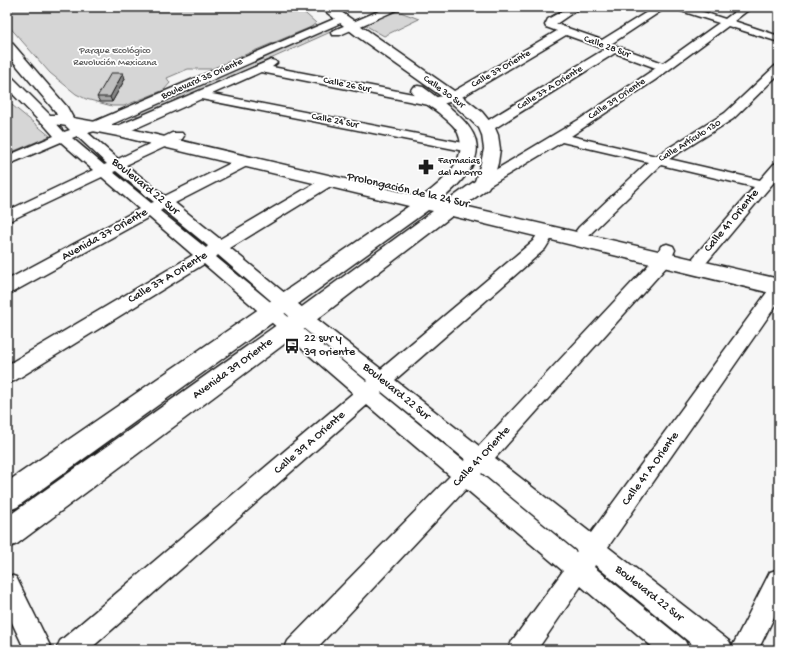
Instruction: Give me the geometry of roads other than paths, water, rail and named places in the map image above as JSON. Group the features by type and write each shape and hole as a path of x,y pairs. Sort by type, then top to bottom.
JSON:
{"main road":[{"name":"Calle 30 Sur","path":"320,10 453,97 478,118 487,128"},
{"name":"Calle 30 Sur","path":"341,25 459,124 466,131 469,139 469,148"},
{"path":"7,46 90,125"},
{"path":"7,80 41,115"},
{"name":"Prolongación de la 24 Sur","path":"41,115 171,139 441,203 547,233 665,255 701,258 779,276"},
{"path":"441,203 482,184 492,158 491,138 487,128"},
{"name":"Prolongación de la 24 Sur","path":"171,139 246,161 329,181 584,231 779,287"},
{"path":"441,203 463,166 469,148"},
{"name":"Avenida 39 Oriente","path":"7,498 277,307 441,203"},
{"name":"Avenida 39 Oriente","path":"7,534 296,323 441,203"}],"street":[{"path":"296,51 341,25 396,7"},
{"name":"Calle 28 Sur","path":"576,7 552,21 550,25 664,67"},
{"name":"Calle 37 A Oriente","path":"487,128 607,47 662,7"},
{"path":"678,7 779,39"},
{"name":"Calle 39 Oriente","path":"482,184 535,153 664,67 748,7"},
{"name":"Boulevard 35 Oriente","path":"90,125 341,25"},
{"name":"Calle 37 Oriente","path":"434,102 453,97 565,31"},
{"name":"Boulevard 35 Oriente","path":"90,125 201,95 282,58"},
{"name":"Calle 26 Sur","path":"260,68 434,102"},
{"name":"Calle Artículo 130","path":"584,231 658,160 734,113 779,68"},
{"name":"Calle 24 Sur","path":"201,95 469,148"},
{"name":"Boulevard 22 Sur","path":"41,115 90,125 110,168 472,468 578,569 676,650"},
{"path":"7,161 90,125"},
{"path":"559,137 762,186"},
{"path":"7,217 171,139"},
{"name":"Avenida 37 Oriente","path":"7,288 157,206 246,161"},
{"name":"Calle 41 Oriente","path":"701,258 779,167"},
{"name":"Calle 37 A Oriente","path":"7,375 329,181"},
{"name":"Calle 39 A Oriente","path":"69,650 539,245 547,233"},
{"name":"Calle 41 Oriente","path":"297,650 472,468 665,255"},
{"name":"Calle 41 A Oriente","path":"521,650 779,287"},
{"name":"Boulevard 22 Sur","path":"472,468 593,550 720,650"},
{"path":"744,650 779,581"},
{"path":"7,586 39,650"}],"place":[{"name":"Farmacias del Ahorro","path":"426,167"},
{"name":"22 sur y 39 oriente","path":"292,346"}],"park label":[{"name":"Parque Ecológico Revolución Mexicana","path":"115,56"}]}
